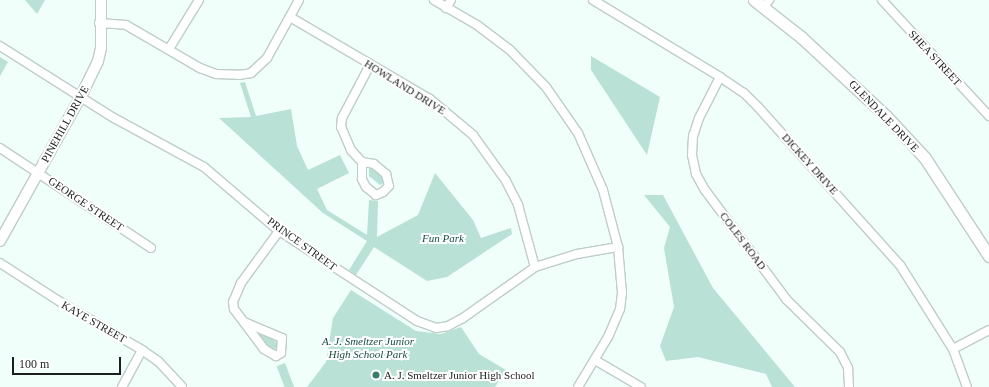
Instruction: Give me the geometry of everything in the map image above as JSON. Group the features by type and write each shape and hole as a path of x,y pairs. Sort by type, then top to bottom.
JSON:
{"main road":[{"name":"GLENDALE DRIVE","path":"754,0 766,3 865,95 925,158 989,256"}],"street":[{"name":"PINEHILL DRIVE","path":"0,241 81,96 100,54 99,23 101,0"},
{"path":"169,49 199,0"},
{"path":"99,23 126,26 216,74 229,76 251,73 268,58 299,0"},
{"path":"434,0 477,25 510,50 561,106 578,133 603,190 618,247 621,272 620,309 608,337 578,387"},
{"path":"446,8 451,0"},
{"name":"DICKEY DRIVE","path":"593,0 720,77 744,93 758,107 895,260 920,294 953,349 967,387"},
{"name":"SHEA STREET","path":"882,0 989,116"},
{"name":"HOWLAND DRIVE","path":"290,17 430,99 473,135 506,181 518,205 535,267"},
{"name":"PRINCE STREET","path":"0,46 114,118 204,167 279,231 416,321 436,328 448,326 463,318 535,267 577,254 618,247"},
{"path":"362,162 351,150 340,122 370,65"},
{"name":"COLES ROAD","path":"720,77 699,118 693,136 692,155 696,174 705,190 787,300 840,352 848,368 849,387"},
{"name":"GEORGE STREET","path":"0,148 151,248"},
{"path":"244,322 263,328 282,338 281,353 276,356 264,349 234,309 234,295 256,259 279,231"},
{"name":"KAYE STREET","path":"0,263 62,303 142,350 158,361 182,387"},
{"path":"953,349 989,330"},
{"path":"122,387 142,350"},
{"path":"595,360 641,387"}],"green space":[{"path":"25,0 45,0 37,14"},
{"path":"591,56 660,97 647,155 591,70"},
{"path":"0,57 8,62 0,76"},
{"name":"Fun Park","path":"245,82 256,116 291,109 297,146 308,170 340,155 349,173 317,189 327,210 367,235 369,200 378,201 377,237 418,215 435,173 473,220 481,238 511,228 512,234 447,277 427,281 374,247 356,275 349,270 367,241 323,213 219,118 251,117 240,83"},
{"path":"369,166 382,174 384,183 380,185 369,176"},
{"path":"644,195 663,195 713,288 795,387 772,387 766,374 698,357 666,361 660,346 674,307 664,248 670,227"},
{"name":"A. J. Smeltzer Junior High School Park","path":"351,290 416,331 441,334 461,327 479,354 506,370 495,387 307,387 326,362 333,318"},
{"path":"258,328 276,342 279,347 270,351 258,336"},
{"path":"285,363 294,387 285,387 277,366"}],"place":[{"name":"A. J. Smeltzer Junior High School","path":"376,375"}]}
